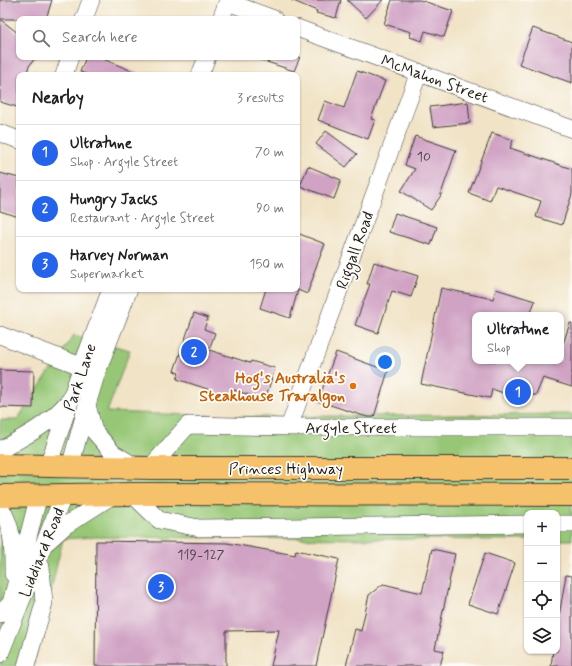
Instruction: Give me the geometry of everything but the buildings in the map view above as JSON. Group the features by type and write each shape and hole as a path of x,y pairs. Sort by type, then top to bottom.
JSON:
{"highway":[{"name":"Princes Highway","path":"0,466 144,468 572,468"},
{"path":"40,495 48,466"},
{"path":"64,494 70,467"},
{"name":"Princes Highway","path":"0,496 64,494 572,496"}],"street":[{"path":"85,16 91,0"},
{"path":"222,16 228,1 266,16"},
{"name":"McMahon Street","path":"300,29 572,129"},
{"path":"65,72 69,60"},
{"path":"201,72 206,60"},
{"name":"Riggall Road","path":"289,427 418,72"},
{"path":"0,133 16,139"},
{"name":"Park Lane","path":"48,466 79,402 90,369 110,292"},
{"name":"Park Lane","path":"90,369 128,292"},
{"path":"0,335 90,369"},
{"path":"0,450 34,433 61,410 79,402 94,431 113,452 144,468"},
{"name":"Park Lane","path":"70,467 79,402"},
{"name":"Argyle Street","path":"144,468 188,425 289,427 572,428"},
{"name":"Liddiard Road","path":"0,654 64,494"},
{"path":"26,666 44,603 41,553 66,525 123,494 159,520 199,528 524,524"},
{"name":"Liddiard Road","path":"0,646 8,605 40,495"},
{"path":"0,508 10,525 12,541 8,605"},
{"path":"560,524 572,524"}],"green space":[{"path":"74,335 130,350 107,412 247,417 572,414 572,540 560,540 560,510 524,510 524,540 92,537 63,539 33,666 0,666 0,420 17,420"}],"place":[{"name":"Hungry Jacks","path":"194,352"},
{"name":"Hog's Australia's Steakhouse Traralgon","path":"353,386"},
{"name":"Ultratune","path":"518,392"},
{"name":"Harvey Norman","path":"161,587"}]}
